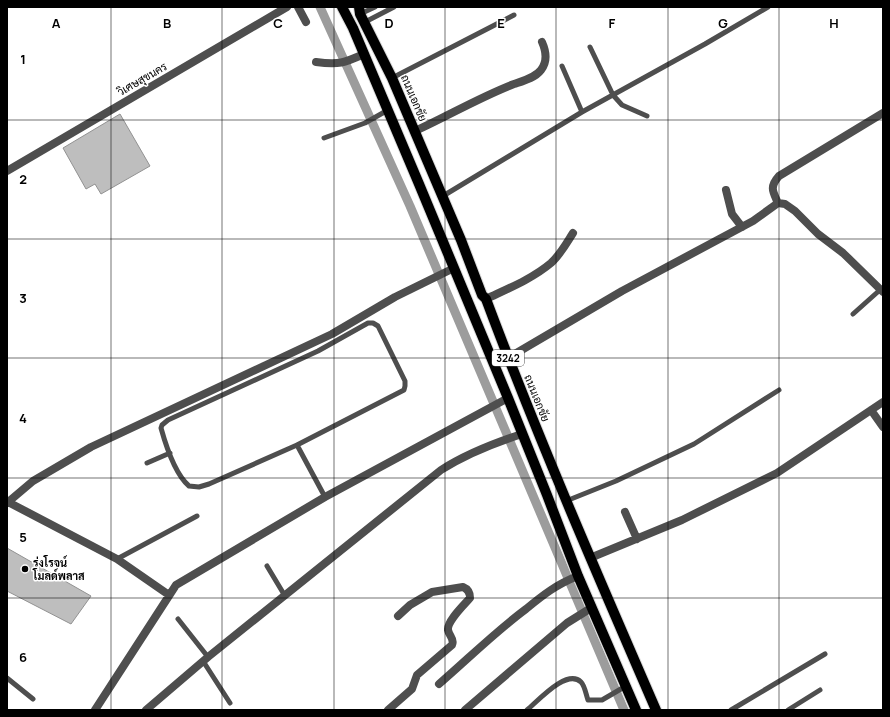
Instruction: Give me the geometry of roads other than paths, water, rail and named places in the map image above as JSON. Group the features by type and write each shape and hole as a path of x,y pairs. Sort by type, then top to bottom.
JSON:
{"main road":[{"name":"3242","path":"342,7 388,110 450,270 508,398 548,495 591,608 624,687 636,710"},
{"name":"ถนนเอกชัย","path":"361,14 392,78 443,196 482,295 486,299 508,358 566,501 656,710"}],"street":[{"name":"วิเศษสุขนคร","path":"7,170 287,7"},
{"path":"298,7 306,22"},
{"path":"415,132 497,91 530,78 540,71 545,61 546,50 542,42"},
{"path":"316,62 333,64 341,63 364,54"},
{"path":"778,204 772,191 774,182 779,176 883,113"},
{"path":"726,190 732,214 742,227"},
{"path":"508,358 622,291 742,227 778,204 784,204 796,211 818,234 843,254 882,291"},
{"path":"486,299 538,272 551,263 561,252 573,233"},
{"path":"169,595 117,559 7,503 33,481 91,447 332,334 395,297 450,270"},
{"path":"95,710 176,585 325,497 508,398"},
{"path":"590,558 682,520 777,473 883,402"},
{"path":"871,410 883,427"},
{"path":"146,710 205,659 441,470 456,461 500,441 522,434"},
{"path":"625,512 636,538"},
{"path":"439,684 500,629 553,588 578,576"},
{"path":"388,710 412,689 417,675 452,645 453,639 448,630 449,623 470,598 470,594 467,589 463,587 432,592 410,605 398,616"},
{"path":"465,710 568,623 591,608"}],"lane":[{"path":"361,14 375,7"},
{"path":"361,14 394,7"},
{"path":"443,196 582,112 705,44 768,7"},
{"path":"392,78 514,15"},
{"path":"590,47 613,95 622,105 647,116"},
{"path":"562,66 582,112"},
{"path":"324,138 365,123 388,110"},
{"path":"854,314 882,291"},
{"path":"368,323 373,323 378,326 405,381 404,390 297,445 209,484 192,487 182,479 161,428 164,422 318,351 368,323"},
{"path":"566,501 616,481 694,444 779,390"},
{"path":"297,445 325,497"},
{"path":"147,463 170,453"},
{"path":"117,559 197,516"},
{"path":"268,566 285,596"},
{"path":"178,619 205,659 230,703"},
{"path":"730,710 825,654"},
{"path":"7,678 33,699"},
{"path":"527,710 563,681 571,678 582,683 588,700 602,700 624,687"},
{"path":"788,710 820,690"}],"waterway":[{"path":"320,7 410,206 624,710"}],"place":[{"name":"รุ่งโรจน์ โมลด์พลาส","path":"25,569"}]}
